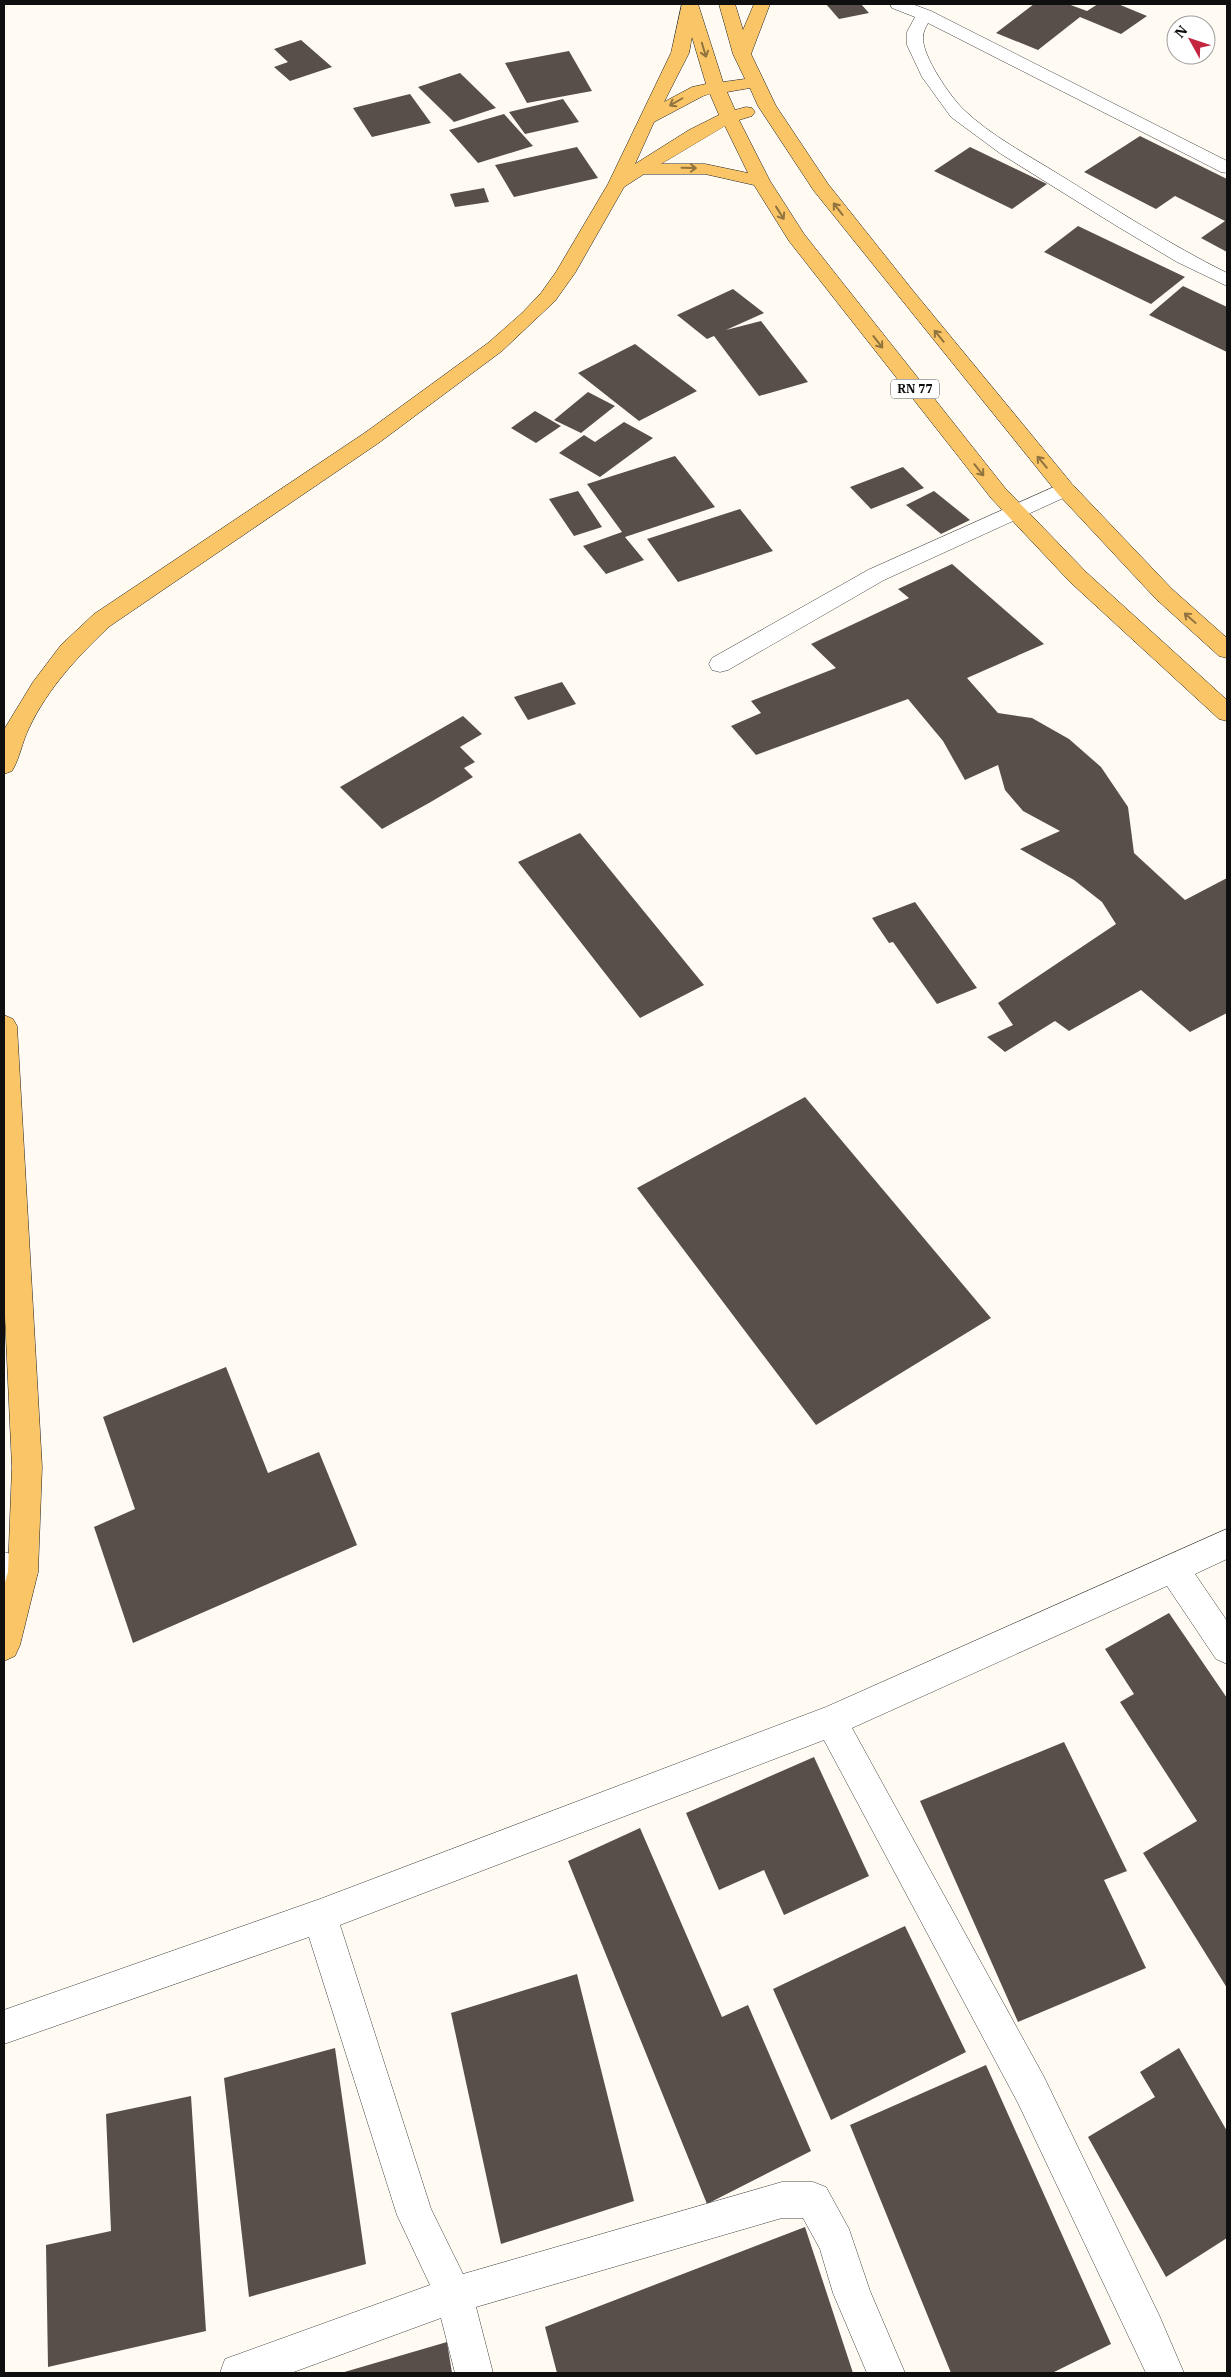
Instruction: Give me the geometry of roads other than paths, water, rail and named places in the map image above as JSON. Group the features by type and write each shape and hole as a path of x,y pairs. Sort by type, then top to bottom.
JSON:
{"main road":[{"path":"727,4 742,54 768,106 821,188 1065,489 1164,594 1227,650"},
{"path":"742,54 762,4"},
{"path":"4,765 17,728 41,688 69,651 96,626 147,588 373,436 495,347 548,296 565,273 617,184 680,53 690,5"},
{"name":"RN 77","path":"690,5 716,87 729,117 761,181 796,237 992,486 1078,577 1227,713"},
{"path":"647,119 690,95 716,87 757,82"},
{"path":"617,184 708,127 729,117 768,106"},
{"path":"641,169 705,169 761,181"},
{"path":"4,1026 27,1467 4,1645"}],"street":[{"path":"898,4 925,15 1227,168"},
{"path":"925,15 914,32 916,48 942,94 961,116 1007,150 1111,215 1189,261 1227,280"},
{"path":"720,664 876,575 1065,489"},
{"path":"4,2027 320,1916 831,1721 1227,1544"},
{"path":"1173,1568 1227,1648"},
{"path":"831,1721 922,1894 1031,2090 1146,2328 1165,2373"},
{"path":"320,1916 415,2215 454,2295 474,2373"},
{"path":"239,2373 454,2295 782,2200 813,2200 836,2242 852,2293 886,2373"}]}
